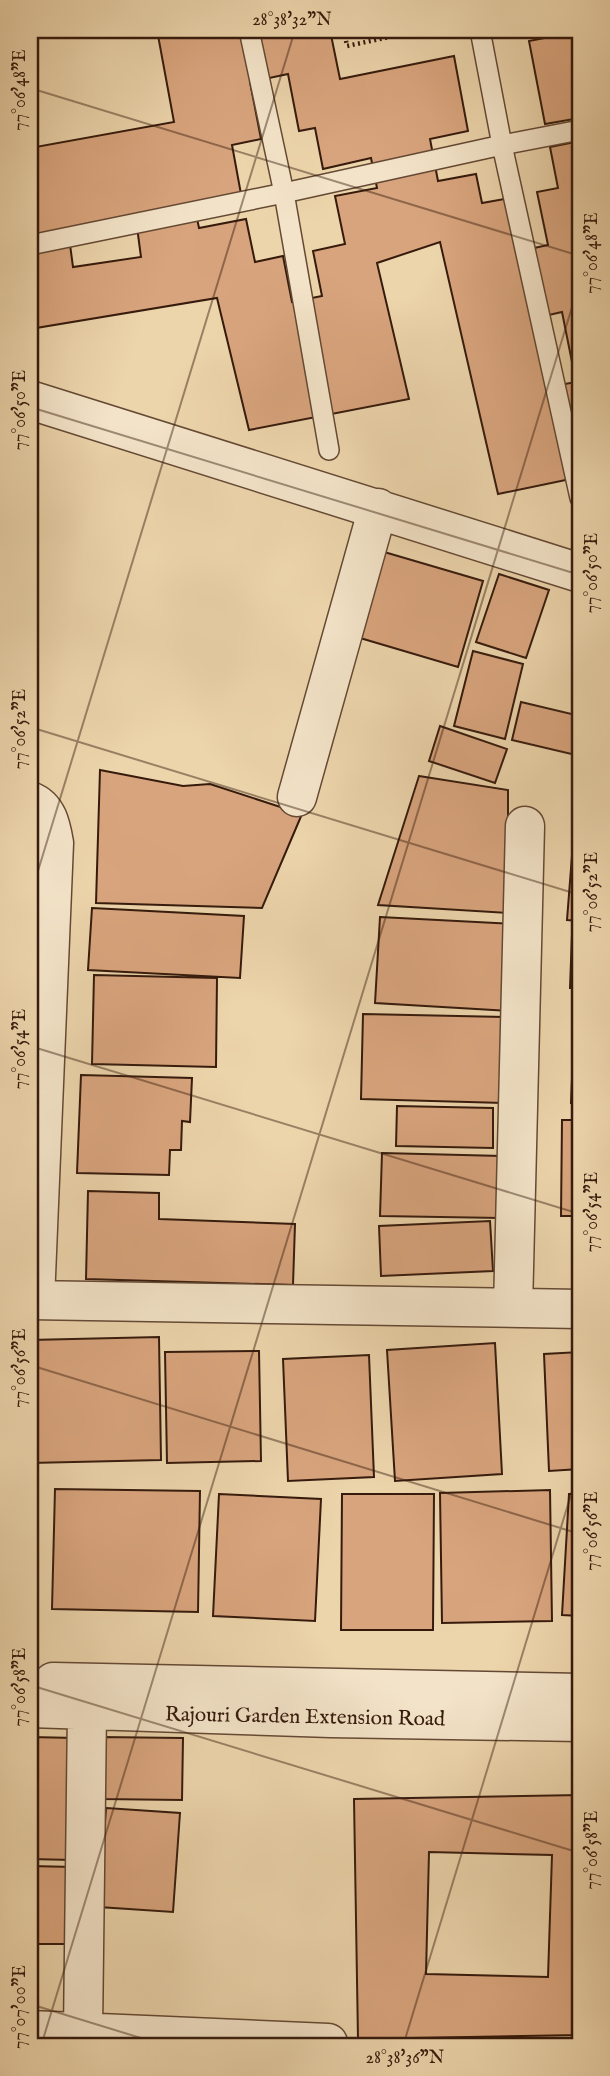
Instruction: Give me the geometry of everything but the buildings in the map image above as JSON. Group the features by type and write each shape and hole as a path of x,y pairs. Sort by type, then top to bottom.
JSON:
{"street":[{"path":"30,400 580,573"},
{"path":"297,796 378,509"},
{"path":"30,801 46,814 54,843 38,1030 32,1300 580,1309"},
{"path":"513,1308 525,826"},
{"name":"Rajouri Garden Extension Road","path":"30,1682 580,1693"},
{"name":"Rajouri Garden Extension Road","path":"30,1708 331,1718 580,1722"},
{"path":"83,2032 88,1710"},
{"path":"30,2030 328,2043 328,2046"}],"lane":[{"path":"249,30 284,193 329,450"},
{"path":"480,30 502,145 580,498"},
{"path":"30,245 580,130"}],"path":[{"path":"344,30 347,46 424,30"}]}
